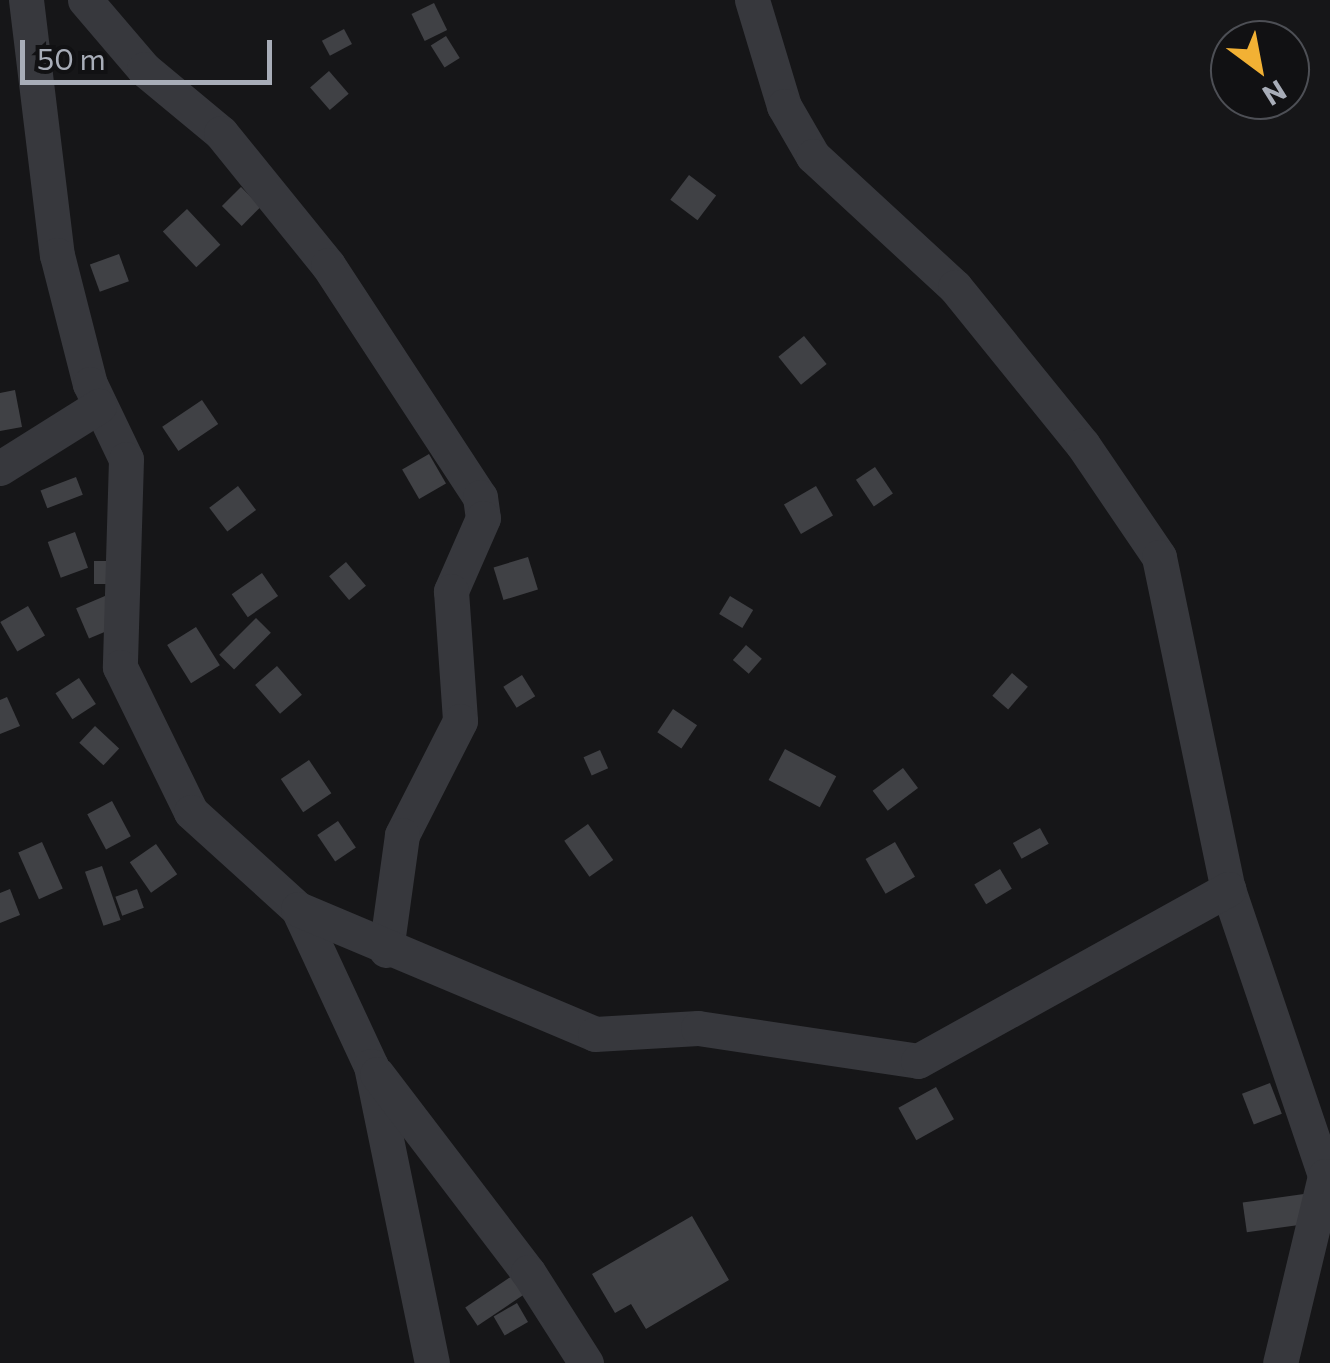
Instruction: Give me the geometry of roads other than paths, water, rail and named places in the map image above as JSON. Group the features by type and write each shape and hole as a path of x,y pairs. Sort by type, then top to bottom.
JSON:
{"street":[{"path":"26,0 57,254 100,406 128,475 118,644 126,685 191,812 298,908 386,950 595,1034 698,1028 918,1061 1228,889"},
{"path":"85,0 144,69 221,133 328,265 480,496 483,518 451,591 460,721 402,835 386,950"},
{"path":"752,0 784,106 813,156 955,288 1143,526 1177,622 1228,889 1325,1176 1280,1363"},
{"path":"0,468 100,406"},
{"path":"298,908 371,1066 528,1272 586,1363"},
{"path":"371,1066 432,1363"}]}
